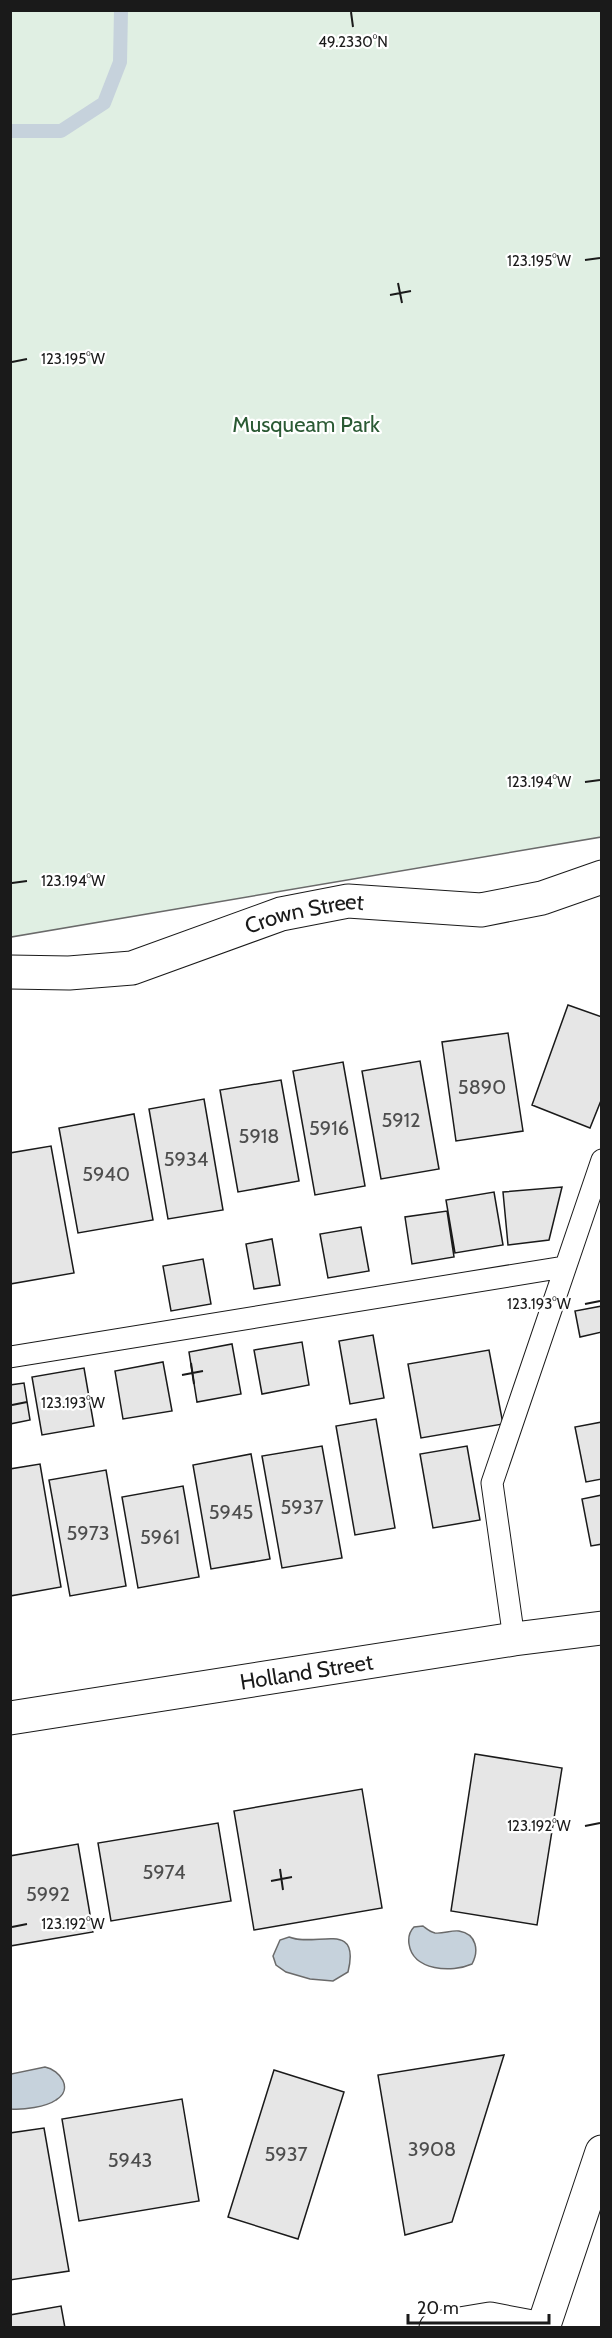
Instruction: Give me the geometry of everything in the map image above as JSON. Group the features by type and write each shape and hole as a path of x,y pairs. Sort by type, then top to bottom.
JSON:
{"street":[{"name":"Crown Street","path":"10,972 69,973 132,968 281,914 348,901 481,910 542,898 602,877"},
{"name":"Holland Street","path":"10,1718 602,1628"},
{"path":"543,2328 602,2152"},
{"path":"436,2328 490,2319 537,2328"}],"lane":[{"path":"514,1640 492,1483 602,1160"},
{"path":"10,1357 564,1267"}],"green space":[{"name":"Musqueam Park","path":"11,10 601,11 601,837 11,937"}],"shaded area":[{"path":"423,1926 435,1933 459,1931 470,1936 476,1949 472,1964 444,1969 425,1965 418,1960 412,1953 409,1937 414,1927"},
{"path":"289,1937 342,1941 348,1946 350,1956 348,1972 333,1981 310,1979 286,1972 276,1965 273,1956 280,1940"},
{"path":"45,2067 56,2072 63,2080 64,2091 61,2096 41,2106 11,2109 11,2074"}],"building":[{"path":"568,1005 602,1017 602,1098 590,1128 532,1105"},
{"path":"508,1033 523,1131 456,1141 442,1042"},
{"path":"420,1061 439,1169 381,1179 362,1071"},
{"path":"343,1062 365,1186 315,1195 293,1071"},
{"path":"281,1080 299,1181 238,1192 220,1090"},
{"path":"204,1099 223,1210 168,1219 149,1109"},
{"path":"134,1114 153,1220 78,1233 59,1128"},
{"path":"51,1146 74,1273 10,1284 10,1153"},
{"path":"562,1187 549,1240 508,1245 503,1192"},
{"path":"494,1192 503,1245 455,1253 446,1200"},
{"path":"447,1211 454,1257 412,1264 405,1217"},
{"path":"361,1227 369,1271 328,1278 320,1234"},
{"path":"272,1239 280,1285 254,1289 246,1244"},
{"path":"203,1259 211,1304 171,1311 163,1266"},
{"path":"602,1306 602,1332 580,1337 575,1311"},
{"path":"373,1335 384,1398 350,1404 339,1341"},
{"path":"302,1342 309,1385 262,1394 254,1350"},
{"path":"232,1344 241,1394 197,1402 189,1352"},
{"path":"489,1350 503,1424 421,1438 408,1364"},
{"path":"163,1362 172,1411 123,1419 115,1371"},
{"path":"84,1368 94,1426 42,1435 32,1377"},
{"path":"24,1383 30,1420 10,1424 10,1385"},
{"path":"376,1419 395,1528 355,1535 336,1426"},
{"path":"602,1422 602,1479 586,1482 575,1427"},
{"path":"322,1446 342,1558 282,1568 262,1456"},
{"path":"467,1446 480,1520 433,1528 420,1454"},
{"path":"251,1454 270,1559 211,1569 193,1465"},
{"path":"40,1464 61,1587 10,1596 10,1469"},
{"path":"106,1470 126,1586 70,1596 49,1480"},
{"path":"183,1486 199,1577 138,1588 122,1497"},
{"path":"602,1495 602,1544 591,1546 582,1499"},
{"path":"475,1754 562,1768 537,1925 451,1911"},
{"path":"362,1789 382,1908 254,1930 234,1811"},
{"path":"218,1823 231,1901 111,1921 98,1843"},
{"path":"78,1844 93,1932 10,1946 10,1856"},
{"path":"504,2055 452,2222 405,2235 378,2075"},
{"path":"274,2070 344,2092 298,2239 228,2217"},
{"path":"182,2099 199,2201 79,2221 62,2119"},
{"path":"44,2128 69,2271 10,2280 10,2133"},
{"path":"61,2306 65,2328 10,2328 10,2315"}],"waterway":[{"path":"10,131 61,131 104,103 120,62 121,10"}]}
